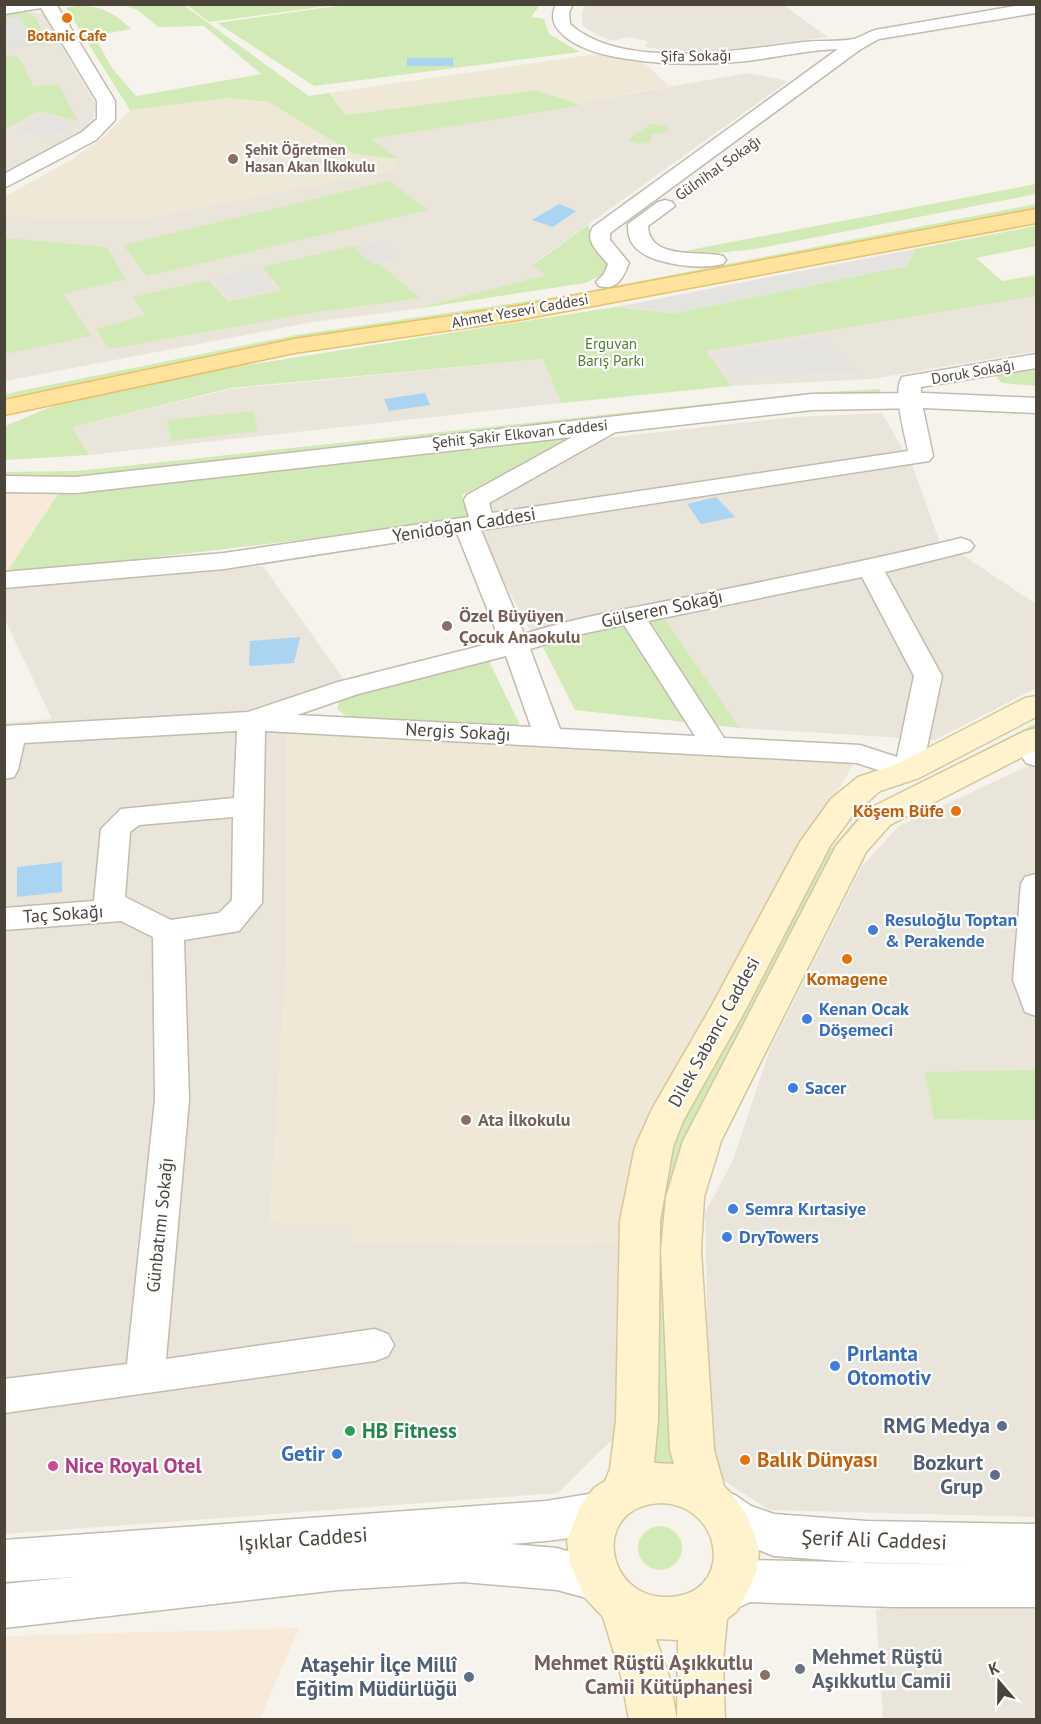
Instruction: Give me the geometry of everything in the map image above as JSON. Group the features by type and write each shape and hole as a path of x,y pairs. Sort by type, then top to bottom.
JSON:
{"main road":[{"name":"Ahmet Yesevi Caddesi","path":"4,388 290,332 498,303 1036,200"},
{"name":"Ahmet Yesevi Caddesi","path":"4,408 294,346 518,313 1036,216"},
{"path":"4,417 100,386"},
{"name":"Dilek Sabancı Caddesi","path":"611,1502 633,1469 637,1420 640,1221 654,1147 665,1119 727,1011 816,842 842,807 869,784 908,771 1036,705"},
{"name":"Dilek Sabancı Caddesi","path":"712,1503 692,1450 681,1250 685,1197 702,1142 852,846 879,817 1033,746"},
{"name":"Işıklar Caddesi","path":"611,1502 642,1485 664,1483 686,1487 712,1503"},
{"path":"611,1502 592,1527 589,1545 591,1563 610,1593 645,1676 652,1719"},
{"path":"700,1719 700,1648 715,1601 734,1574 737,1551 732,1528 712,1503"},
{"name":"Işıklar Caddesi","path":"610,1593 642,1615 665,1619 687,1616 715,1601"}],"street":[{"path":"4,9 39,4"},
{"path":"4,182 89,136 106,120 106,101 47,4"},
{"name":"Şifa Sokağı","path":"565,4 561,13 562,24 570,34 584,43 620,53 702,59 799,47 867,47"},
{"name":"Gülnihal Sokağı","path":"820,93 867,47 875,35 992,10 1036,6"},
{"name":"Gülnihal Sokağı","path":"606,282 613,277 619,263 600,241 600,231 867,47 1036,20"},
{"name":"Gülnihal Sokağı","path":"683,193 638,224 635,234 639,242 655,252 684,259 716,260"},
{"name":"Doruk Sokağı","path":"910,391 1036,361"},
{"name":"Şehit Şakir Elkovan Caddesi","path":"4,466 56,466 274,448 767,390 1036,390"},
{"name":"Şehit Şakir Elkovan Caddesi","path":"4,484 76,485 910,391 976,401 1036,406"},
{"name":"Yenidoğan Caddesi","path":"4,580 224,561 921,456 910,391"},
{"path":"549,736 515,645 475,524 476,500 611,425"},
{"name":"Gülseren Sokağı","path":"251,721 348,688 515,645 567,629 870,568 961,546"},
{"path":"870,568 928,676 908,771"},
{"path":"631,615 715,745"},
{"path":"248,806 131,816 116,829 109,902 168,931 228,924 247,903 251,721"},
{"name":"Nergis Sokağı","path":"8,735 251,721 860,754 908,771"},
{"path":"4,770 8,735"},
{"path":"1036,884 1029,980 1036,1004"},
{"name":"Taç Sokağı","path":"4,919 122,910"},
{"name":"Günbatımı Sokağı","path":"145,1378 172,1100 168,931"},
{"path":"4,1396 375,1345"},
{"name":"Işıklar Caddesi","path":"4,1561 546,1521 611,1502"},
{"name":"Şerif Ali Caddesi","path":"712,1503 736,1521 774,1535 866,1542 1036,1545"},
{"name":"Işıklar Caddesi","path":"4,1606 338,1569 463,1561 557,1569 610,1593"},
{"path":"715,1601 745,1581 892,1586 1036,1586"}],"shaded area":[{"path":"782,4 828,37 717,51 672,51 645,47 648,41 638,39 626,37 614,41 597,35 582,25 585,5"},
{"path":"24,10 43,14 96,105 92,125 5,173 4,13"},
{"path":"19,16 36,43 5,48 5,18"},
{"path":"595,54 642,61 669,86 576,103 536,90 345,115 329,93"},
{"path":"748,73 788,81 533,264 547,275 415,309 313,322 5,381 4,215 99,220 139,219 393,170 397,159 370,139 578,106 576,103"},
{"name":"Şehit Öğretmen Hasan Akan İlkokulu","path":"228,98 270,102 354,154 398,159 393,170 139,219 99,220 5,215 4,197 74,158 101,139 130,110"},
{"path":"42,115 75,123 49,138 15,129"},
{"path":"381,241 399,258 373,265 354,248"},
{"path":"915,249 906,266 674,313 615,307"},
{"path":"255,269 274,288 233,299 215,279"},
{"path":"1036,296 1036,351 872,379 731,386 705,351"},
{"path":"824,336 859,371 732,377 716,354"},
{"path":"543,359 561,403 89,455 72,427 231,389"},
{"path":"882,413 905,453 487,518 482,502 596,439 794,417"},
{"path":"911,461 940,543 530,630 476,531 576,512"},
{"path":"62,488 5,575 5,489"},
{"path":"958,552 1036,604 1036,688 935,740 740,728 663,616"},
{"path":"263,566 346,682 241,712 286,730 286,969 270,1222 353,1223 351,1244 619,1245 620,1432 558,1493 5,1534 5,723 52,719 5,620 5,584"},
{"path":"286,730 854,763 726,981 634,1166 619,1245 350,1244 352,1223 270,1222 286,969"},
{"path":"1036,762 1036,1517 769,1510 711,1472 705,1213 733,1160 770,1049 862,866 899,826"},
{"path":"1036,1606 1036,1719 883,1719 876,1609"},
{"path":"299,1628 260,1719 5,1719 5,1636"}],"green space":[{"path":"182,4 309,96 329,93 345,115 536,90 579,106 371,139 398,159 354,154 269,102 228,98 130,110 66,8 85,6 102,9 117,17 131,29 94,36 112,68 136,96 261,74 204,26 158,27 138,10 122,5"},
{"path":"351,4 540,5 531,17 544,19 549,34 580,52 314,86 217,23"},
{"path":"187,5 335,5 209,22"},
{"path":"26,12 37,19 47,44 5,48 5,14"},
{"path":"5,55 19,58 34,87 58,84 78,121 39,111 5,129"},
{"path":"651,124 664,125 670,129 664,133 652,134 650,142 640,144 629,141 628,139"},
{"path":"389,181 428,210 147,276 123,245"},
{"path":"1036,184 1036,194 755,249 719,253 684,251"},
{"path":"1036,204 1036,210 562,300 298,339 5,398 5,394 296,335 563,296"},
{"path":"588,225 595,241 609,262 607,273 585,283 415,309 546,275 533,265"},
{"name":"Erguvan Barış Parkı","path":"1036,226 1036,246 976,258 1002,281 1036,275 1036,296 706,351 731,386 561,403 543,359 231,388 72,427 89,455 5,460 5,426 48,408 140,382 615,307 674,313 906,266 915,249"},
{"path":"5,238 107,247 126,279 63,294 91,336 5,354"},
{"path":"357,245 420,298 318,312 109,349 96,329 146,315 133,297 208,280 228,302 282,290 262,267"},
{"path":"1036,364 1036,386 1002,383 992,372"},
{"path":"880,389 880,393 812,397 78,477 5,476 5,472 77,471 808,393"},
{"path":"253,411 258,431 171,441 167,420"},
{"path":"586,433 462,495 470,520 5,575 62,488"},
{"path":"663,616 740,728 575,710 541,643"},
{"path":"488,659 519,723 512,730 364,722 346,716 337,709 341,698"},
{"path":"1036,723 1036,731 843,848 678,1153 669,1220 667,1385 678,1472 651,1472 654,1270 668,1151 829,851 857,818 906,789"},
{"path":"1036,1070 1036,1120 934,1119 925,1072"},
{"path":"660,1526 675,1533 682,1548 675,1563 660,1570 645,1563 638,1548 645,1533"}],"water":[{"path":"407,58 453,58 453,66 407,66"},
{"path":"559,204 576,211 553,227 532,220"},
{"path":"425,393 430,405 389,411 384,399"},
{"path":"716,497 735,517 701,524 687,504"},
{"path":"300,637 294,663 249,666 250,641"},
{"path":"62,862 62,892 17,897 17,867"}],"place":[{"name":"Botanic Cafe","path":"67,18"},
{"name":"Şehit Öğretmen Hasan Akan İlkokulu","path":"233,159"},
{"name":"Özel Büyüyen Çocuk Anaokulu","path":"447,626"},
{"name":"Köşem Büfe","path":"956,811"},
{"name":"Resuloğlu Toptan & Perakende","path":"873,930"},
{"name":"Komagene","path":"847,959"},
{"name":"Kenan Ocak Döşemeci","path":"807,1019"},
{"name":"Sacer","path":"793,1088"},
{"name":"Ata İlkokulu","path":"466,1120"},
{"name":"Semra Kırtasiye","path":"733,1209"},
{"name":"DryTowers","path":"727,1237"},
{"name":"Pırlanta Otomotiv","path":"835,1366"},
{"name":"RMG Medya","path":"1002,1426"},
{"name":"HB Fitness","path":"350,1431"},
{"name":"Getir","path":"337,1454"},
{"name":"Balık Dünyası","path":"745,1460"},
{"name":"Nice Royal Otel","path":"53,1466"},
{"name":"Bozkurt Grup","path":"995,1475"},
{"name":"Mehmet Rüştü Aşıkkutlu Camii","path":"800,1669"},
{"name":"Mehmet Rüştü Aşıkkutlu Camii Kütüphanesi","path":"765,1675"},
{"name":"Ataşehir İlçe Millî Eğitim Müdürlüğü","path":"469,1677"}]}
